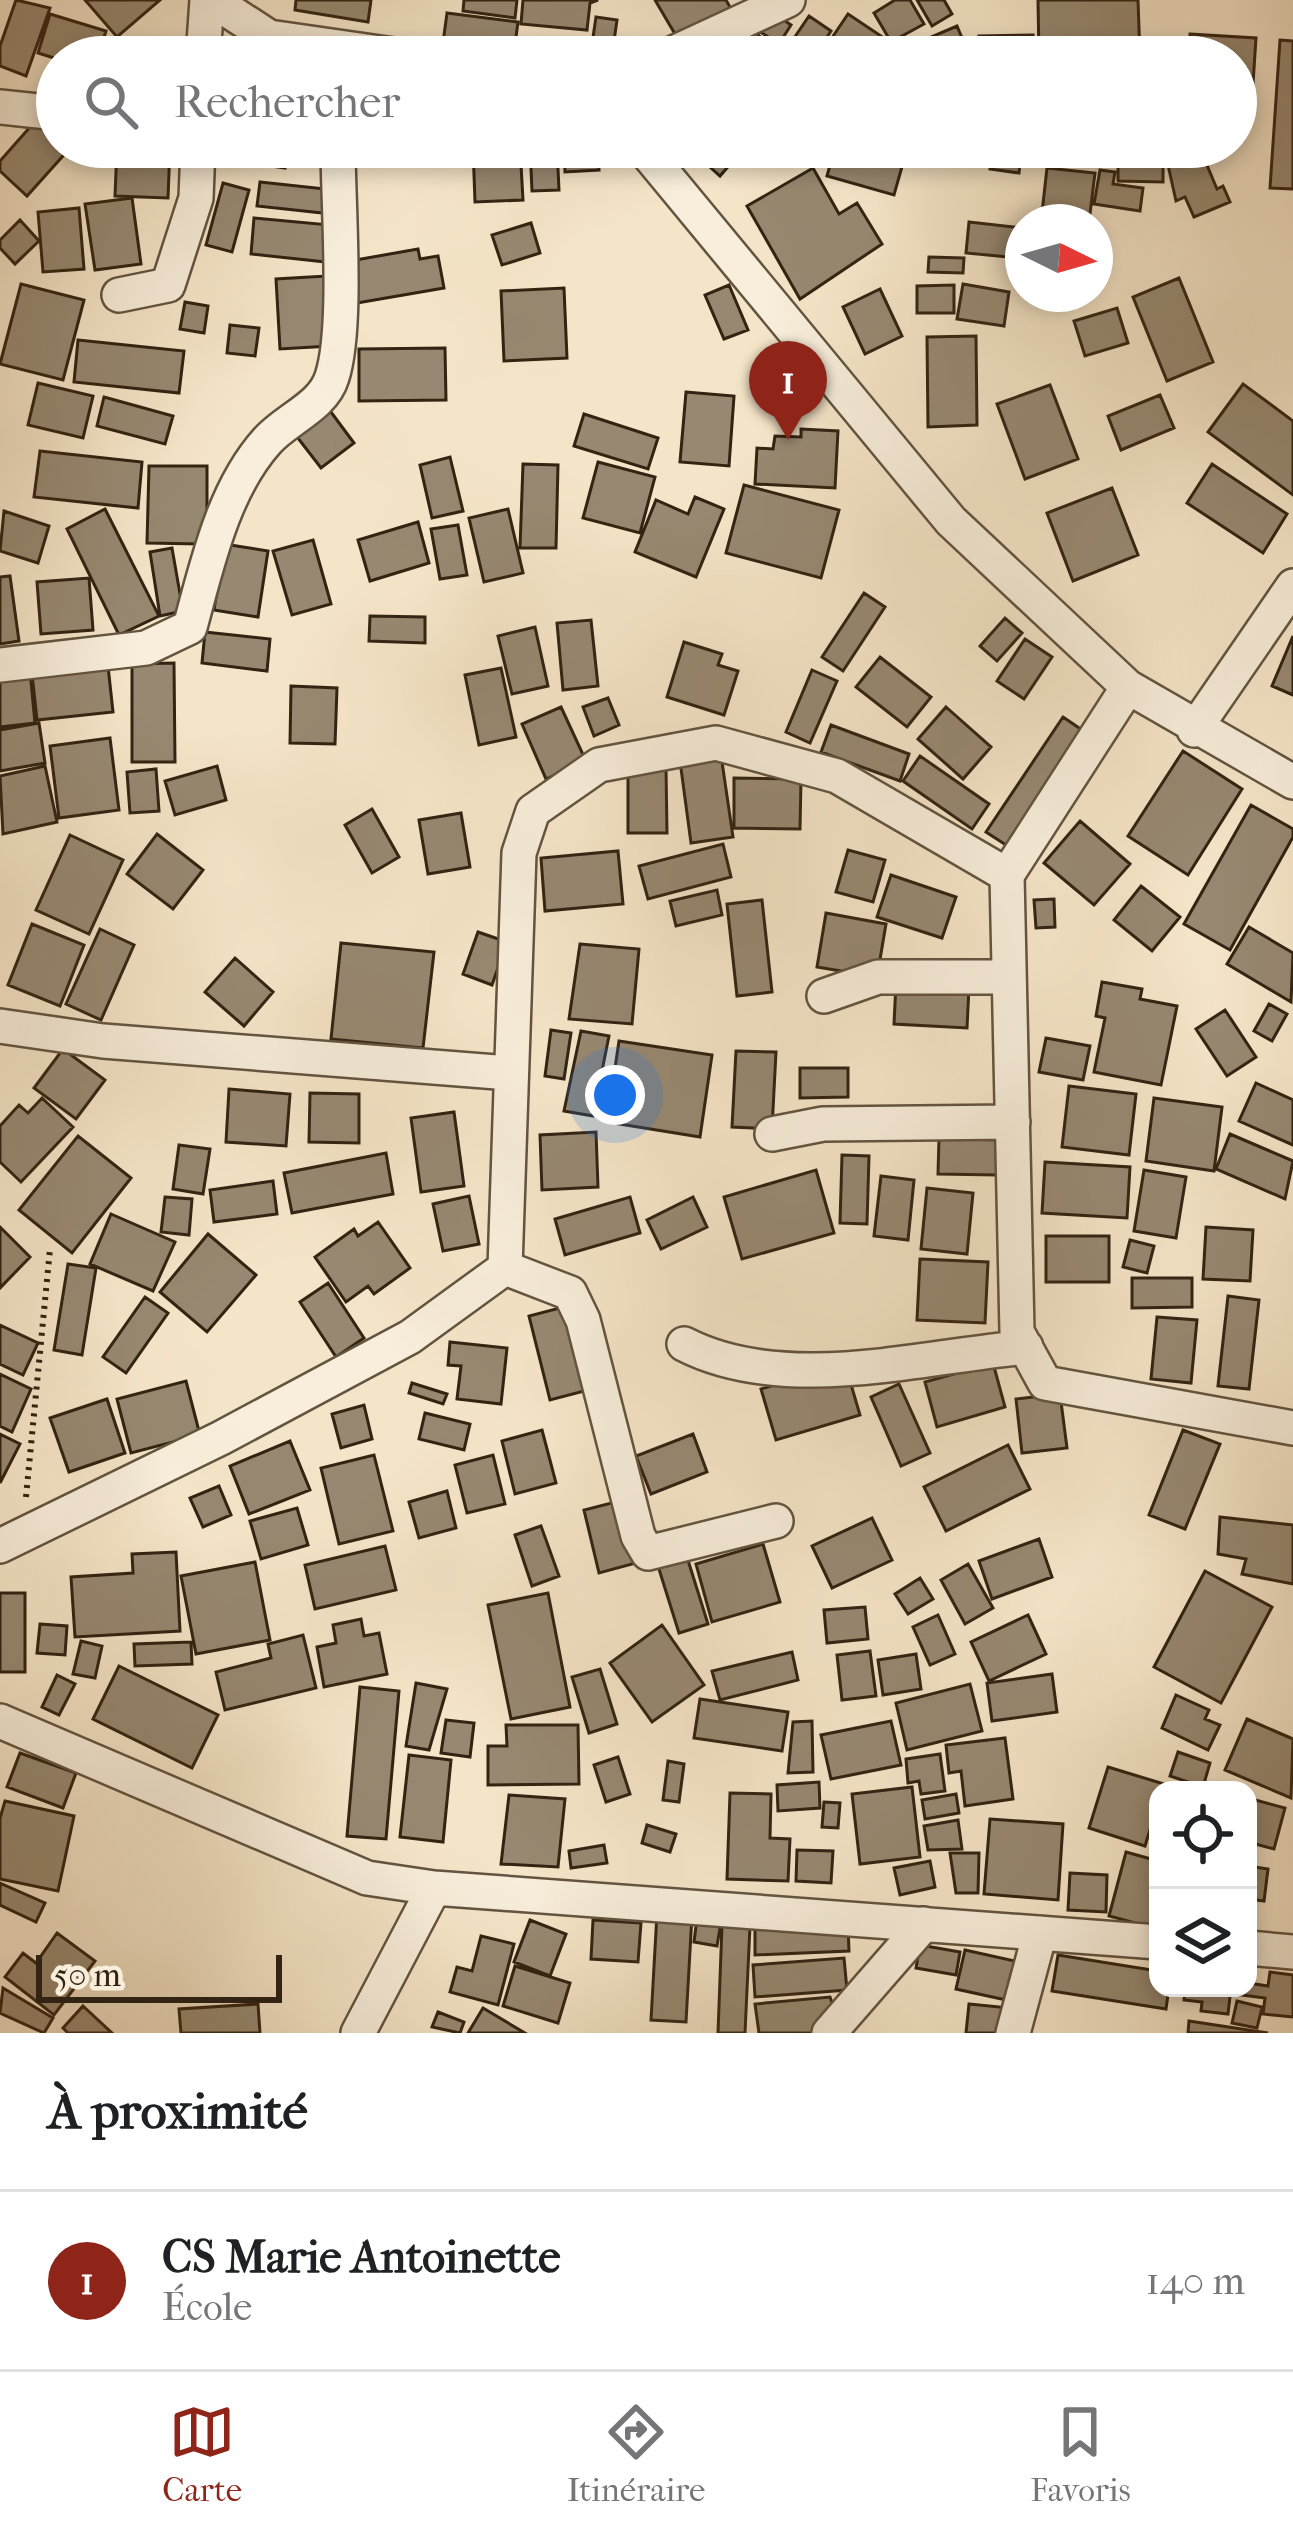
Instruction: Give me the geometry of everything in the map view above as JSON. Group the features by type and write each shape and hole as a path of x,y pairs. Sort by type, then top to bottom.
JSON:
{"street":[{"path":"205,36 209,0 267,36"},
{"path":"710,36 788,0"},
{"path":"0,107 36,111"},
{"path":"119,295 168,285 196,198 197,168"},
{"path":"0,665 146,648 190,627 215,539 244,477 267,440 332,382 337,168"},
{"path":"659,168 951,521 1128,687 1194,730 1293,782"},
{"path":"1194,730 1293,586"},
{"path":"1128,687 1007,875 1017,1332 1045,1383 1293,1428"},
{"path":"505,1268 519,853 533,812 599,765 716,743 837,776 1007,875"},
{"path":"824,996 878,977 1009,976"},
{"path":"0,1026 103,1041 510,1073"},
{"path":"772,1134 823,1124 1013,1122"},
{"path":"505,1268 570,1293 583,1320 638,1536 648,1553 776,1521"},
{"path":"11,1538 221,1438 410,1337 505,1268"},
{"path":"684,1344 720,1363 882,1370 943,1354 1026,1347"},
{"path":"0,1721 367,1878 434,1888 1149,1941"},
{"path":"358,2033 434,1888"},
{"path":"829,2033 924,1924"},
{"path":"1013,2033 1040,1933"},
{"path":"1257,1949 1293,1952"}],"path":[{"path":"11,1538 50,1249"}],"building":[{"path":"16,0 50,8 40,36 36,36 26,76 0,66 0,46"},
{"path":"85,0 160,0 118,36"},
{"path":"296,0 371,0 368,22 295,10"},
{"path":"464,0 517,0 515,18 463,11"},
{"path":"523,0 598,0 590,3 587,30 521,24"},
{"path":"655,0 726,0 735,16 700,36 676,36"},
{"path":"895,0 910,0 924,24 902,36 887,36 874,13"},
{"path":"917,0 944,0 952,14 932,26"},
{"path":"1038,0 1138,0 1139,36 1039,36"},
{"path":"772,12 791,25 784,36 759,31"},
{"path":"447,13 518,22 516,36 444,36"},
{"path":"50,14 106,31 104,36 43,36"},
{"path":"848,14 881,36 833,36"},
{"path":"809,16 831,31 828,36 795,36"},
{"path":"596,17 617,20 615,36 593,36"},
{"path":"744,17 759,36 721,36"},
{"path":"957,26 961,36 933,36"},
{"path":"1280,40 1293,41 1293,189 1270,188"},
{"path":"36,120 36,168 52,168 27,196 0,171 0,161"},
{"path":"116,168 169,168 168,198 115,196"},
{"path":"474,168 521,168 523,200 475,202"},
{"path":"531,168 558,168 559,190 532,191"},
{"path":"565,168 599,168 599,170 565,172"},
{"path":"813,168 839,214 857,203 882,244 800,299 747,206"},
{"path":"829,168 902,168 894,195 827,176"},
{"path":"1047,168 1095,173 1091,204 1043,204"},
{"path":"1118,168 1163,168 1163,182 1118,181"},
{"path":"1169,168 1208,168 1217,189 1223,186 1230,202 1194,217 1185,197 1176,201"},
{"path":"1100,170 1115,172 1113,184 1143,188 1140,211 1094,204"},
{"path":"260,182 335,190 332,214 257,206"},
{"path":"223,183 249,190 232,252 206,245"},
{"path":"132,198 141,264 95,270 85,204"},
{"path":"79,208 84,269 43,272 38,212"},
{"path":"254,218 330,225 326,262 251,254"},
{"path":"20,220 39,241 15,264 0,248 0,240"},
{"path":"969,222 1005,226 1005,257 966,253"},
{"path":"531,223 540,253 502,265 492,235"},
{"path":"418,249 420,259 438,256 444,288 357,303 350,261"},
{"path":"929,257 964,258 963,273 928,272"},
{"path":"326,276 330,346 280,349 276,279"},
{"path":"1179,278 1213,362 1167,381 1133,297"},
{"path":"21,284 84,300 63,380 0,364"},
{"path":"963,284 1005,291 1004,326 957,319"},
{"path":"729,285 748,330 724,339 705,295"},
{"path":"954,285 954,313 917,313 917,286"},
{"path":"564,288 567,358 504,361 501,291"},
{"path":"880,289 902,336 865,354 843,307"},
{"path":"185,302 208,306 204,333 180,329"},
{"path":"1117,308 1128,343 1085,356 1074,321"},
{"path":"230,325 259,328 255,356 227,353"},
{"path":"976,336 977,425 928,427 927,337"},
{"path":"78,340 184,351 179,393 74,382"},
{"path":"445,348 446,400 359,401 359,349"},
{"path":"38,383 93,396 83,438 28,425"},
{"path":"1243,384 1293,421 1293,495 1208,432"},
{"path":"1050,385 1078,459 1025,479 997,404"},
{"path":"686,392 734,396 729,466 680,462"},
{"path":"1160,395 1174,428 1121,450 1108,416"},
{"path":"104,397 173,416 165,444 97,426"},
{"path":"328,408 354,443 321,468 294,433"},
{"path":"584,414 658,438 648,469 574,446"},
{"path":"801,429 838,431 835,488 755,484 757,448 773,449 775,436 801,437"},
{"path":"40,451 142,462 138,508 34,497"},
{"path":"450,457 463,511 432,518 420,465"},
{"path":"598,462 655,477 640,533 583,518"},
{"path":"523,464 558,465 556,548 520,548"},
{"path":"1212,464 1287,514 1263,553 1187,503"},
{"path":"149,466 207,466 207,531 200,531 200,544 147,543"},
{"path":"744,485 839,510 821,578 726,553"},
{"path":"1112,488 1138,555 1073,581 1047,513"},
{"path":"695,497 724,509 696,577 635,552 656,500 688,514"},
{"path":"105,509 159,616 119,635 67,529"},
{"path":"508,509 523,573 484,582 469,518"},
{"path":"4,511 49,526 38,563 0,551"},
{"path":"418,522 429,563 370,581 358,540"},
{"path":"458,525 467,575 440,579 431,529"},
{"path":"313,540 331,604 292,615 273,551"},
{"path":"224,544 268,551 258,617 214,610"},
{"path":"172,548 183,611 160,616 150,552"},
{"path":"10,576 19,641 0,644 0,577"},
{"path":"89,578 93,630 41,634 37,582"},
{"path":"864,593 885,607 843,671 822,657"},
{"path":"370,616 425,617 425,643 369,641"},
{"path":"1005,618 1022,633 997,661 980,646"},
{"path":"591,620 598,686 563,690 557,623"},
{"path":"535,627 548,686 512,694 498,636"},
{"path":"205,632 270,639 267,671 202,663"},
{"path":"1293,636 1293,695 1272,686"},
{"path":"1025,639 1052,657 1024,699 997,681"},
{"path":"684,642 722,654 718,665 738,671 724,715 667,697"},
{"path":"880,657 931,697 907,727 856,687"},
{"path":"174,663 175,762 132,762 132,664"},
{"path":"108,666 113,712 37,720 32,674"},
{"path":"501,668 516,737 479,745 465,675"},
{"path":"812,670 837,681 810,743 786,732"},
{"path":"30,671 35,723 0,727 0,674"},
{"path":"291,686 337,688 335,744 290,743"},
{"path":"608,698 619,725 594,736 583,707"},
{"path":"561,707 586,761 546,779 522,724"},
{"path":"946,707 991,747 963,779 918,739"},
{"path":"1063,717 1082,730 1006,845 986,832"},
{"path":"39,723 45,763 0,771 0,730"},
{"path":"831,725 909,754 900,781 821,752"},
{"path":"110,738 119,810 59,818 50,746"},
{"path":"1183,751 1242,789 1188,875 1128,836"},
{"path":"721,755 733,837 691,843 680,761"},
{"path":"920,756 989,804 972,829 903,781"},
{"path":"45,766 57,822 3,834 0,776"},
{"path":"217,766 226,800 175,815 165,781"},
{"path":"666,767 667,833 628,833 628,768"},
{"path":"156,769 159,811 130,813 127,772"},
{"path":"734,778 801,779 800,829 734,828"},
{"path":"1251,805 1293,829 1293,837 1230,950 1184,924"},
{"path":"372,809 399,857 372,873 345,825"},
{"path":"461,813 470,867 428,874 419,820"},
{"path":"1080,821 1130,864 1094,905 1044,863"},
{"path":"157,834 203,870 173,909 127,874"},
{"path":"70,835 123,860 89,934 36,910"},
{"path":"723,844 731,877 648,899 639,866"},
{"path":"848,850 885,860 873,902 836,892"},
{"path":"618,851 623,904 545,911 541,858"},
{"path":"891,875 956,897 942,938 877,917"},
{"path":"1141,886 1180,917 1152,951 1114,920"},
{"path":"717,890 722,915 676,926 670,901"},
{"path":"1054,899 1055,927 1036,928 1034,900"},
{"path":"762,900 772,992 737,996 727,904"},
{"path":"826,913 886,924 877,977 817,967"},
{"path":"32,924 84,945 60,1006 8,985"},
{"path":"1249,927 1293,953 1291,1002 1227,964"},
{"path":"100,929 134,945 101,1020 66,1004"},
{"path":"478,932 507,942 492,985 463,974"},
{"path":"341,943 434,952 423,1048 331,1039"},
{"path":"580,944 639,949 632,1024 569,1019"},
{"path":"235,958 273,992 244,1026 205,992"},
{"path":"1102,982 1142,989 1140,999 1177,1006 1161,1085 1094,1072 1105,1018 1096,1016"},
{"path":"896,983 969,987 967,1028 894,1024"},
{"path":"1269,1004 1287,1014 1272,1041 1254,1031"},
{"path":"1225,1010 1256,1057 1227,1076 1196,1029"},
{"path":"551,1030 571,1033 564,1079 545,1076"},
{"path":"581,1031 609,1036 593,1116 564,1111"},
{"path":"1046,1038 1090,1046 1083,1080 1039,1072"},
{"path":"619,1041 712,1055 700,1137 607,1122"},
{"path":"63,1049 105,1080 76,1119 34,1088"},
{"path":"736,1051 776,1052 772,1129 732,1127"},
{"path":"800,1068 848,1068 848,1097 800,1098"},
{"path":"1256,1083 1293,1100 1293,1145 1239,1121"},
{"path":"1069,1086 1136,1094 1129,1155 1062,1147"},
{"path":"229,1089 290,1094 286,1146 226,1142"},
{"path":"310,1093 359,1094 359,1143 309,1142"},
{"path":"42,1098 73,1127 21,1182 0,1162 0,1126 19,1105 28,1113"},
{"path":"1154,1098 1222,1107 1214,1171 1146,1161"},
{"path":"454,1112 464,1186 421,1192 411,1118"},
{"path":"596,1132 598,1187 542,1190 540,1135"},
{"path":"1230,1134 1293,1161 1285,1199 1216,1169"},
{"path":"78,1136 131,1178 72,1253 19,1210"},
{"path":"939,1138 997,1140 997,1175 938,1174"},
{"path":"179,1145 210,1149 203,1194 173,1189"},
{"path":"386,1153 393,1194 292,1213 284,1173"},
{"path":"842,1155 869,1156 867,1224 840,1223"},
{"path":"1045,1162 1130,1167 1127,1218 1042,1213"},
{"path":"816,1170 834,1233 742,1259 724,1197"},
{"path":"1144,1170 1186,1177 1176,1238 1134,1231"},
{"path":"881,1176 914,1180 908,1240 874,1236"},
{"path":"273,1181 277,1214 214,1222 210,1190"},
{"path":"927,1188 973,1193 967,1254 921,1249"},
{"path":"469,1196 479,1244 443,1251 433,1204"},
{"path":"165,1197 192,1199 189,1235 161,1232"},
{"path":"630,1197 640,1233 565,1255 555,1219"},
{"path":"693,1197 707,1227 661,1249 647,1220"},
{"path":"111,1214 175,1242 153,1291 90,1264"},
{"path":"378,1222 410,1268 374,1294 368,1286 346,1302 315,1257 354,1229 358,1236"},
{"path":"0,1227 30,1257 0,1288"},
{"path":"1206,1227 1253,1230 1250,1281 1203,1279"},
{"path":"208,1234 256,1275 207,1332 160,1292"},
{"path":"1046,1236 1109,1236 1109,1282 1046,1282"},
{"path":"1130,1240 1154,1246 1147,1273 1123,1267"},
{"path":"920,1259 988,1262 985,1323 917,1320"},
{"path":"68,1264 96,1268 82,1355 54,1350"},
{"path":"1132,1278 1192,1278 1192,1307 1132,1308"},
{"path":"328,1283 364,1338 336,1357 300,1302"},
{"path":"1228,1296 1259,1300 1249,1389 1218,1386"},
{"path":"145,1297 168,1313 126,1373 103,1357"},
{"path":"571,1305 592,1389 550,1400 529,1316"},
{"path":"1157,1317 1197,1320 1191,1383 1151,1379"},
{"path":"0,1325 38,1343 23,1375 0,1364"},
{"path":"450,1342 507,1348 501,1404 457,1399 461,1366 448,1365"},
{"path":"993,1363 1005,1407 937,1427 925,1382"},
{"path":"845,1364 860,1415 776,1440 761,1389"},
{"path":"0,1374 31,1389 12,1432 0,1426"},
{"path":"186,1381 200,1435 131,1453 117,1399"},
{"path":"412,1383 447,1394 443,1404 409,1393"},
{"path":"899,1384 930,1453 901,1466 871,1397"},
{"path":"1060,1394 1067,1448 1022,1453 1016,1399"},
{"path":"107,1399 125,1453 69,1472 50,1418"},
{"path":"364,1405 372,1439 341,1448 332,1414"},
{"path":"425,1413 470,1424 464,1450 419,1439"},
{"path":"542,1430 556,1483 515,1494 502,1441"},
{"path":"1183,1430 1220,1444 1185,1529 1149,1515"},
{"path":"0,1434 20,1444 0,1483"},
{"path":"693,1434 707,1472 651,1494 636,1456"},
{"path":"290,1441 310,1490 249,1514 230,1466"},
{"path":"1008,1445 1030,1489 946,1531 924,1487"},
{"path":"374,1455 393,1531 339,1544 321,1468"},
{"path":"493,1455 505,1504 467,1513 455,1465"},
{"path":"219,1486 231,1515 203,1527 190,1498"},
{"path":"447,1491 456,1528 419,1538 409,1502"},
{"path":"631,1498 647,1560 599,1573 584,1510"},
{"path":"297,1508 308,1545 261,1559 250,1521"},
{"path":"1220,1517 1293,1525 1293,1584 1242,1574 1246,1559 1218,1554"},
{"path":"872,1518 892,1560 832,1588 812,1546"},
{"path":"541,1526 559,1576 532,1586 515,1535"},
{"path":"1039,1539 1052,1577 992,1599 979,1561"},
{"path":"763,1544 780,1602 712,1622 696,1564"},
{"path":"385,1546 396,1590 315,1609 305,1565"},
{"path":"176,1552 180,1631 75,1637 71,1577 133,1573 132,1554"},
{"path":"687,1557 708,1624 679,1633 658,1566"},
{"path":"255,1562 270,1640 196,1654 181,1576"},
{"path":"968,1564 993,1608 965,1624 941,1580"},
{"path":"1205,1571 1272,1607 1221,1703 1154,1667"},
{"path":"920,1578 933,1599 908,1614 895,1594"},
{"path":"0,1593 25,1593 25,1672 0,1672"},
{"path":"548,1593 570,1707 511,1719 488,1605"},
{"path":"865,1607 868,1639 827,1643 824,1610"},
{"path":"938,1615 955,1654 930,1665 913,1627"},
{"path":"1028,1615 1046,1654 989,1681 971,1642"},
{"path":"361,1619 364,1636 379,1633 387,1674 324,1687 317,1647 336,1643 333,1625"},
{"path":"40,1624 67,1626 65,1655 37,1653"},
{"path":"662,1625 704,1685 652,1722 610,1663"},
{"path":"303,1635 316,1688 225,1710 216,1672 271,1658 268,1644"},
{"path":"81,1641 102,1646 95,1678 73,1674"},
{"path":"191,1642 192,1664 135,1666 134,1644"},
{"path":"870,1651 876,1696 842,1700 837,1655"},
{"path":"792,1652 798,1680 720,1700 712,1671"},
{"path":"916,1654 921,1689 883,1695 878,1660"},
{"path":"119,1666 218,1715 192,1768 93,1719"},
{"path":"600,1669 617,1724 589,1733 572,1677"},
{"path":"1052,1674 1057,1712 992,1721 987,1683"},
{"path":"57,1675 75,1684 59,1715 42,1707"},
{"path":"416,1683 447,1689 429,1750 406,1746"},
{"path":"970,1684 982,1731 907,1750 896,1703"},
{"path":"360,1687 399,1691 386,1839 347,1836"},
{"path":"1176,1695 1209,1710 1205,1719 1220,1725 1208,1750 1162,1728"},
{"path":"700,1699 788,1712 782,1751 694,1738"},
{"path":"1247,1719 1293,1739 1291,1798 1225,1770"},
{"path":"446,1720 474,1723 470,1757 441,1753"},
{"path":"812,1721 813,1772 788,1773 793,1722"},
{"path":"891,1721 901,1765 831,1779 821,1735"},
{"path":"506,1725 578,1725 579,1784 488,1785 488,1746 507,1746"},
{"path":"1005,1738 1013,1799 965,1806 961,1771 949,1773 946,1745"},
{"path":"1178,1752 1210,1763 1205,1781 1170,1776"},
{"path":"20,1753 76,1773 63,1808 7,1787"},
{"path":"940,1754 945,1791 921,1794 919,1781 908,1783 906,1759"},
{"path":"409,1755 451,1760 443,1842 400,1837"},
{"path":"618,1757 630,1794 606,1802 594,1765"},
{"path":"668,1761 684,1764 679,1802 663,1800"},
{"path":"1108,1767 1154,1781 1149,1781 1145,1846 1089,1828"},
{"path":"819,1782 820,1808 778,1811 777,1785"},
{"path":"912,1787 920,1857 860,1864 852,1794"},
{"path":"730,1793 771,1794 770,1838 790,1839 788,1881 727,1879"},
{"path":"956,1794 959,1813 925,1819 922,1800"},
{"path":"509,1795 565,1799 558,1867 501,1864"},
{"path":"1257,1800 1285,1808 1274,1849 1257,1844"},
{"path":"5,1801 74,1816 58,1891 0,1879 0,1818"},
{"path":"824,1802 840,1803 838,1828 822,1827"},
{"path":"990,1819 1063,1824 1058,1900 984,1894"},
{"path":"958,1820 962,1849 928,1850 924,1826"},
{"path":"647,1825 676,1834 670,1852 642,1843"},
{"path":"604,1845 607,1863 571,1868 569,1851"},
{"path":"797,1850 833,1851 831,1883 796,1881"},
{"path":"1126,1852 1149,1858 1149,1927 1109,1916"},
{"path":"950,1853 979,1853 978,1893 956,1893"},
{"path":"930,1861 935,1887 900,1895 894,1868"},
{"path":"1257,1867 1268,1869 1264,1901 1257,1900"},
{"path":"1070,1873 1107,1875 1106,1912 1068,1910"},
{"path":"0,1883 45,1903 36,1922 0,1905"},
{"path":"657,1913 692,1915 686,2022 651,2020"},
{"path":"697,1918 721,1922 717,1946 694,1942"},
{"path":"530,1920 566,1934 550,1976 514,1962"},
{"path":"593,1920 641,1923 638,1962 591,1959"},
{"path":"722,1925 750,1926 745,2033 718,2033"},
{"path":"848,1925 849,1951 755,1955 755,1929"},
{"path":"57,1933 95,1961 54,2015 5,1977 23,1953 36,1963"},
{"path":"481,1936 514,1944 498,2005 450,1992 457,1967 472,1971"},
{"path":"920,1945 960,1952 956,1975 916,1968"},
{"path":"965,1950 1024,1963 1015,2002 956,1989"},
{"path":"1058,1955 1149,1970 1149,1997 1168,1997 1166,2009 1052,1991"},
{"path":"844,1958 847,1990 755,1997 753,1965"},
{"path":"515,1966 570,1983 558,2023 503,2006"},
{"path":"1270,1972 1293,1975 1293,2017 1263,2014 1265,1998 1257,1997 1257,1984 1268,1986"},
{"path":"3,1988 53,2018 44,2033 0,2013"},
{"path":"830,1997 838,2020 821,2033 759,2033 755,2004"},
{"path":"1230,1997 1228,2014 1201,2011 1202,2002 1184,2000"},
{"path":"1237,2001 1262,2007 1257,2028 1232,2023"},
{"path":"258,2004 260,2033 181,2033 179,2009"},
{"path":"969,2004 1010,2008 1007,2033 966,2033"},
{"path":"83,2006 112,2033 68,2033 63,2028"},
{"path":"483,2008 525,2033 468,2033"},
{"path":"438,2012 464,2022 460,2033 432,2027"},
{"path":"1189,2021 1268,2033 1188,2033"}],"place":[{"name":"CS Marie Antoinette","path":"788,440"}]}
